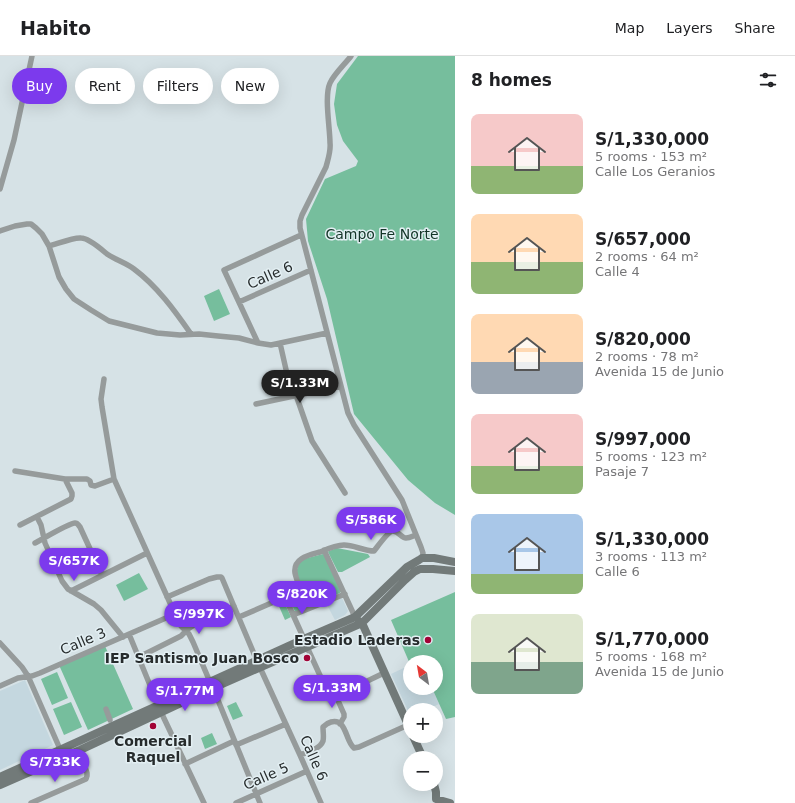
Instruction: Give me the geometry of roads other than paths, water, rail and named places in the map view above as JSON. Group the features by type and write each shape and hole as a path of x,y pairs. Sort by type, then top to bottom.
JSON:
{"street":[{"path":"0,189 14,140 32,56"},
{"path":"351,56 332,79 328,88 330,151 326,167 300,221 300,228 348,412 354,425 402,500 421,547 423,553 422,558"},
{"path":"0,231 27,224 31,224 36,228 42,234 49,246 59,277 66,289 74,299 109,321 157,333 180,335 199,334 239,338 271,345 327,333"},
{"path":"258,343 224,270 301,235"},
{"path":"49,246 77,238 86,239 110,256 134,269 170,306 191,334"},
{"name":"Calle 6","path":"239,302 311,270"},
{"path":"280,343 294,396 312,441 345,493"},
{"path":"104,379 101,399 114,479 175,614 181,626 194,642 260,803"},
{"path":"256,404 341,386"},
{"path":"15,472 65,479 87,479 90,481 91,485 95,486 114,479"},
{"path":"20,525 71,499 72,493 65,479"},
{"path":"37,517 41,525 43,539 65,586 101,610 123,637"},
{"path":"34,543 75,523 79,525 102,575"},
{"path":"239,617 299,590 300,588 295,573 297,562 302,557 345,545 368,551 374,551 390,532 394,531 405,538 416,535"},
{"path":"324,550 403,714"},
{"path":"71,591 147,553"},
{"path":"359,620 407,567 415,561 422,558 434,558 455,562"},
{"path":"0,785 80,750 160,709 212,685 359,620 417,570 424,568 455,571"},
{"name":"Calle 6","path":"168,597 209,579 219,577 222,578 321,803"},
{"path":"293,615 345,594"},
{"path":"285,597 328,693 331,696 336,696 384,673"},
{"path":"139,656 181,636 194,625 234,606"},
{"name":"Calle 3","path":"0,686 18,678 40,673 175,614"},
{"path":"130,634 160,709 204,803"},
{"path":"0,643 22,667 28,676 60,749"},
{"path":"336,696 344,714 340,724"},
{"path":"106,709 110,720"},
{"path":"0,776 60,749 160,709"},
{"path":"300,755 320,745 323,740 323,730 325,725 336,721 344,728 352,747 357,748 403,729"},
{"path":"185,764 286,724"},
{"path":"31,803 86,779 87,773 80,750"},
{"name":"Calle 5","path":"236,803 307,771"},
{"path":"436,791 433,801 450,803"}],"place":[{"name":"Estadio Laderas","path":"428,640"},
{"name":"IEP Santismo Juan Bosco","path":"307,658"},
{"name":"Comercial Raquel","path":"153,726"}],"park label":[{"name":"Campo Fe Norte","path":"382,234"}]}
